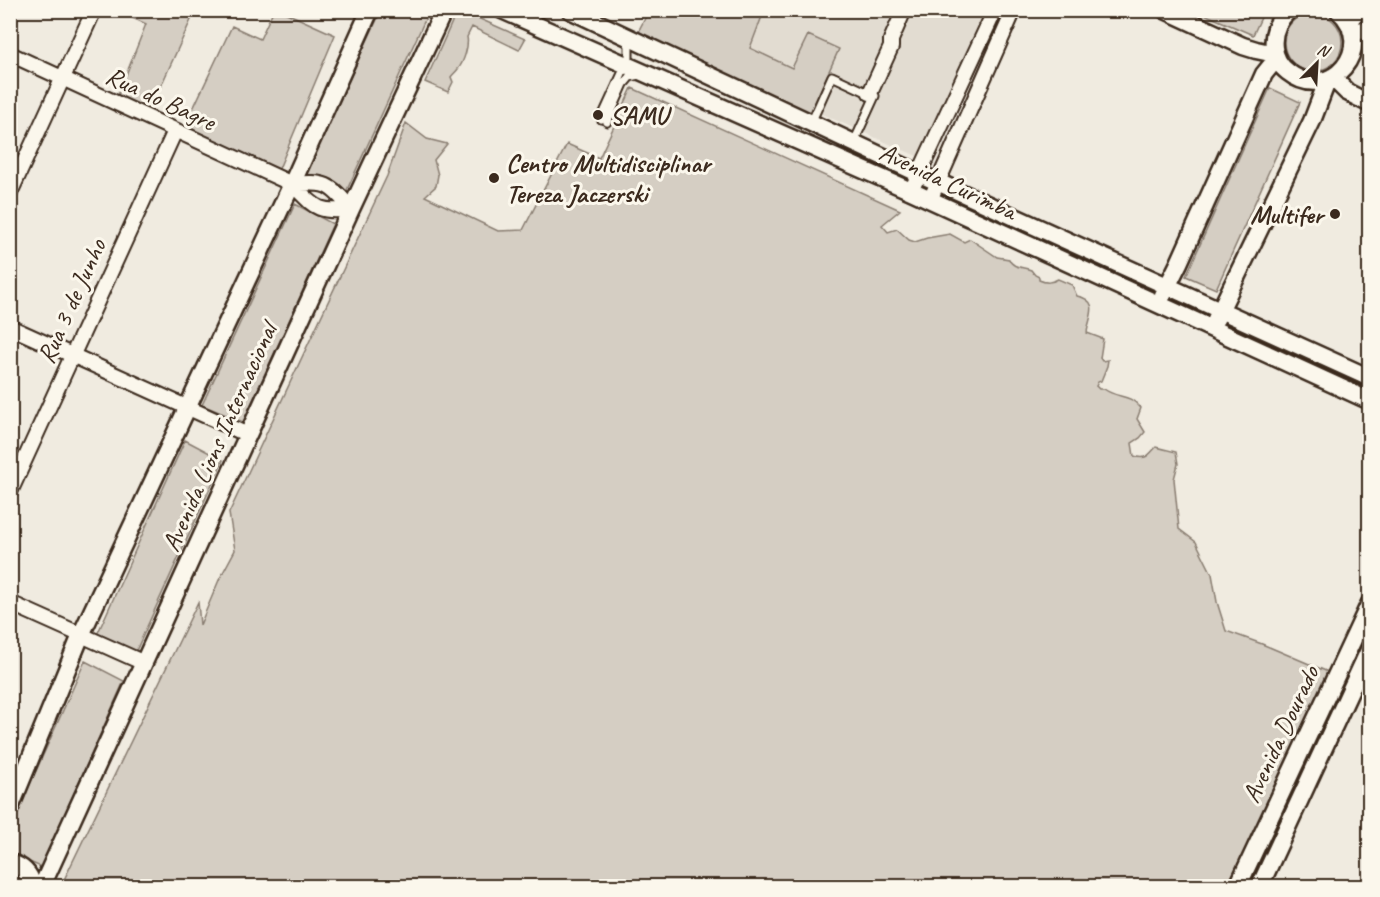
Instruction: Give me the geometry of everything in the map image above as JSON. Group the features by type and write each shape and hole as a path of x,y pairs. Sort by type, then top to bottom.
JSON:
{"street":[{"path":"10,193 94,10"},
{"name":"Avenida Lions Internacional","path":"10,808 81,635 188,409 370,10"},
{"name":"Avenida Lions Internacional","path":"42,886 444,10"},
{"name":"Avenida Curimba","path":"502,10 911,191 1370,401"},
{"name":"Avenida Curimba","path":"570,10 920,174 1370,378"},
{"path":"870,93 891,47 891,40 904,10"},
{"path":"911,191 995,10"},
{"path":"930,200 1014,10"},
{"path":"1165,10 1243,46 1276,56"},
{"path":"1289,10 1276,28 1273,45 1276,56 1284,69 1293,76 1310,82 1330,78 1343,69 1350,58 1353,47 1349,18"},
{"path":"1349,18 1370,30"},
{"name":"Rua do Bagre","path":"10,54 292,184 310,203 321,209 351,209"},
{"path":"1159,304 1264,74 1276,56"},
{"path":"1330,78 1347,92 1370,104"},
{"path":"1212,328 1312,121 1330,78"},
{"name":"Rua 3 de Junho","path":"10,492 175,130"},
{"name":"Rua do Bagre","path":"292,184 314,182 328,186 351,209"},
{"path":"10,327 248,435"},
{"path":"10,603 144,663"},
{"name":"Avenida Dourado","path":"1238,886 1370,603"},
{"name":"Avenida Dourado","path":"1260,886 1365,670 1370,648"},
{"path":"1343,660 1365,670"},
{"path":"10,863 23,869 33,886"}],"lane":[{"path":"620,34 629,46 629,58 604,121 630,77 641,75 653,77"},
{"path":"811,123 832,76 870,93 875,96 853,142"}],"shaded area":[{"path":"1264,10 1253,35 1197,11"},
{"path":"117,11 195,11 150,110 118,95 146,24"},
{"path":"273,11 282,11 335,35 278,171 185,126 232,26 260,39"},
{"path":"381,11 429,11 346,192 305,175"},
{"path":"457,11 462,11 525,39 519,50 472,27 467,37 464,58 451,77 453,82 448,92 425,82"},
{"path":"649,11 764,11 750,48 792,68 808,35 839,49 809,115 639,35"},
{"path":"746,11 989,11 926,160 720,69"},
{"path":"1313,13 1329,18 1337,26 1342,42 1337,58 1329,66 1313,71 1297,66 1289,58 1284,42 1289,26 1297,18"},
{"path":"632,88 900,210 882,225 888,232 897,229 909,240 915,242 950,234 964,242 970,239 997,257 1009,259 1015,266 1031,270 1039,277 1039,280 1048,282 1058,279 1072,285 1077,296 1089,302 1092,311 1087,333 1103,339 1100,358 1102,361 1108,360 1101,381 1096,386 1128,398 1141,408 1137,419 1145,432 1132,443 1134,456 1141,458 1146,456 1156,447 1176,452 1178,464 1174,479 1179,529 1196,542 1212,574 1217,602 1226,631 1328,672 1229,886 61,886 198,602 200,625 219,580 235,550 229,513 387,176 406,123 427,139 447,144 434,160 438,175 436,186 425,196 498,231 523,230 567,144 599,158"},
{"path":"1270,88 1300,102 1216,289 1186,276"},
{"path":"295,204 333,224 243,422 202,405"},
{"path":"185,440 223,460 135,653 96,637"},
{"path":"85,661 124,681 41,867 11,854 11,827"}],"place":[{"name":"SAMU","path":"598,115"},
{"name":"Centro Multidisciplinar Tereza Jaczerski","path":"494,178"},
{"name":"Multifer","path":"1335,214"}]}
